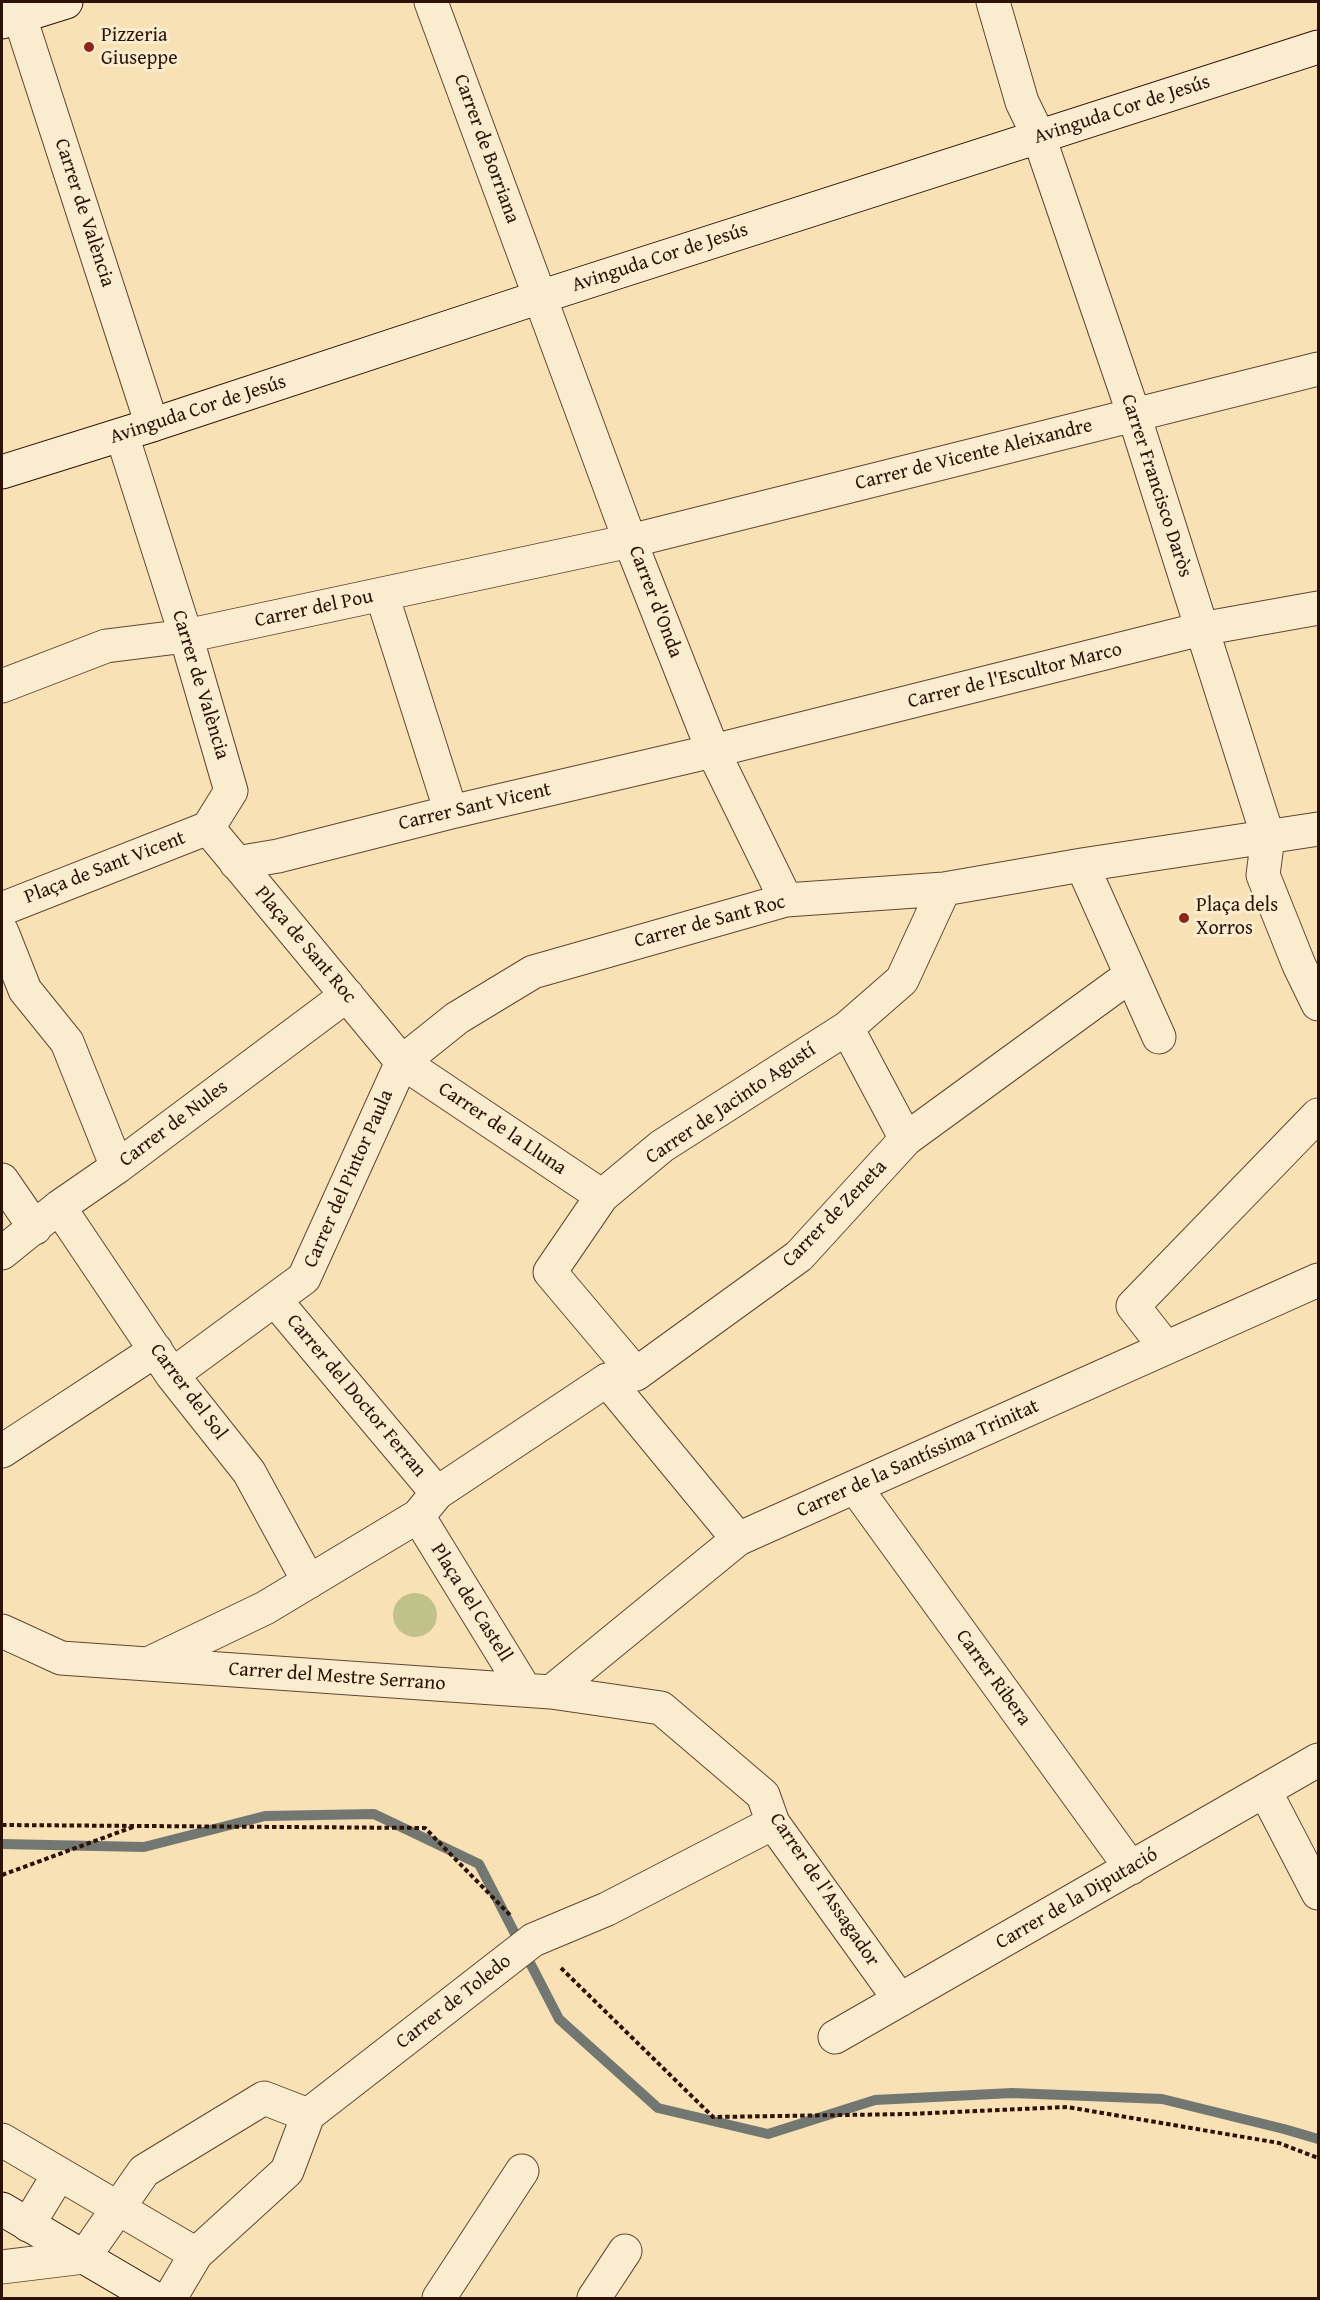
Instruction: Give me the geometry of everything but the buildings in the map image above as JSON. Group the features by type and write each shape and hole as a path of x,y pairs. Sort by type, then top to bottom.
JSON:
{"street":[{"path":"12,13 66,2"},
{"name":"Carrer de Borriana","path":"431,2 540,297"},
{"name":"Carrer Francisco Daròs","path":"993,2 1022,102 1039,136 1134,415 1268,837"},
{"name":"Carrer de València","path":"12,13 137,430 186,636 231,791 208,828"},
{"name":"Avinguda Cor de Jesús","path":"2,472 1318,47"},
{"name":"Carrer d'Onda","path":"540,297 630,541 713,751 786,900"},
{"name":"Carrer de Vicente Aleixandre","path":"630,541 1318,369"},
{"name":"Carrer del Pou","path":"2,686 106,646 186,636 630,541"},
{"path":"382,595 451,812"},
{"name":"Carrer de l'Escultor Marco","path":"713,751 1201,629 1318,608"},
{"name":"Carrer Sant Vicent","path":"236,863 278,856 451,812 713,751"},
{"name":"Plaça de Sant Roc","path":"208,828 402,1062"},
{"name":"Plaça de Sant Vicent","path":"2,909 208,828"},
{"path":"1159,1037 1082,865 1318,830"},
{"path":"1268,837 1263,875 1299,965 1318,1004"},
{"name":"Carrer de Sant Roc","path":"402,1062 457,1018 533,972 786,900 944,889 1082,865"},
{"name":"Carrer de Jacinto Agustí","path":"622,1377 550,1272 602,1196 662,1146 847,1028 902,980 944,889"},
{"path":"2,932 25,990 67,1042 117,1167"},
{"name":"Carrer de Zeneta","path":"428,1504 622,1377 799,1256 906,1139 1131,975"},
{"name":"Carrer de Nules","path":"2,1253 59,1207 117,1167 347,995"},
{"path":"847,1028 906,1139"},
{"name":"Carrer de la Lluna","path":"402,1062 602,1196"},
{"name":"Carrer del Pintor Paula","path":"2,1451 275,1300 304,1278 402,1062"},
{"path":"1166,1348 1133,1306 1318,1115"},
{"path":"2,1180 35,1228"},
{"name":"Carrer del Sol","path":"59,1207 164,1363 249,1472 309,1582"},
{"name":"Carrer de la Santíssima Trinitat","path":"538,1691 738,1539 1318,1280"},
{"name":"Carrer del Doctor Ferran","path":"275,1300 428,1504"},
{"path":"622,1377 738,1539"},
{"name":"Carrer Ribera","path":"855,1487 1131,1868"},
{"path":"309,1582 428,1504"},
{"name":"Plaça del Castell","path":"428,1504 538,1691"},
{"name":"Carrer del Mestre Serrano","path":"148,1664 265,1608 309,1582"},
{"name":"Carrer del Mestre Serrano","path":"2,1631 61,1658 538,1691"},
{"name":"Carrer de l'Assagador","path":"538,1691 661,1708 763,1795 773,1823 900,2000"},
{"name":"Carrer de la Diputació","path":"835,2037 1318,1760"},
{"path":"1265,1791 1318,1893"},
{"name":"Carrer de Toledo","path":"308,2115 533,1940 607,1909 773,1823"},
{"path":"2,2267 84,2258 144,2171 264,2098 308,2115 287,2171 196,2254 170,2298"},
{"path":"2,2140 196,2254"},
{"path":"439,2298 522,2171"},
{"path":"59,2174 15,2217 154,2298"},
{"path":"594,2298 625,2251"}],"path":[{"path":"2,1825 424,1828 533,1940 714,2118 1067,2108 1280,2143 1318,2158"},
{"path":"2,1875 137,1826"}],"green space":[{"path":"415,1593 424,1594 431,1599 436,1606 436,1624 431,1631 424,1636 415,1637 406,1636 399,1631 394,1624 393,1615 394,1606 399,1599 406,1594"}],"waterway":[{"path":"2,1844 144,1847 265,1816 374,1814 479,1864 559,2019 658,2108 768,2134 875,2100 1012,2093 1162,2099 1318,2139"}],"place":[{"name":"Pizzeria Giuseppe","path":"89,47"},
{"name":"Plaça dels Xorros","path":"1184,918"}]}
